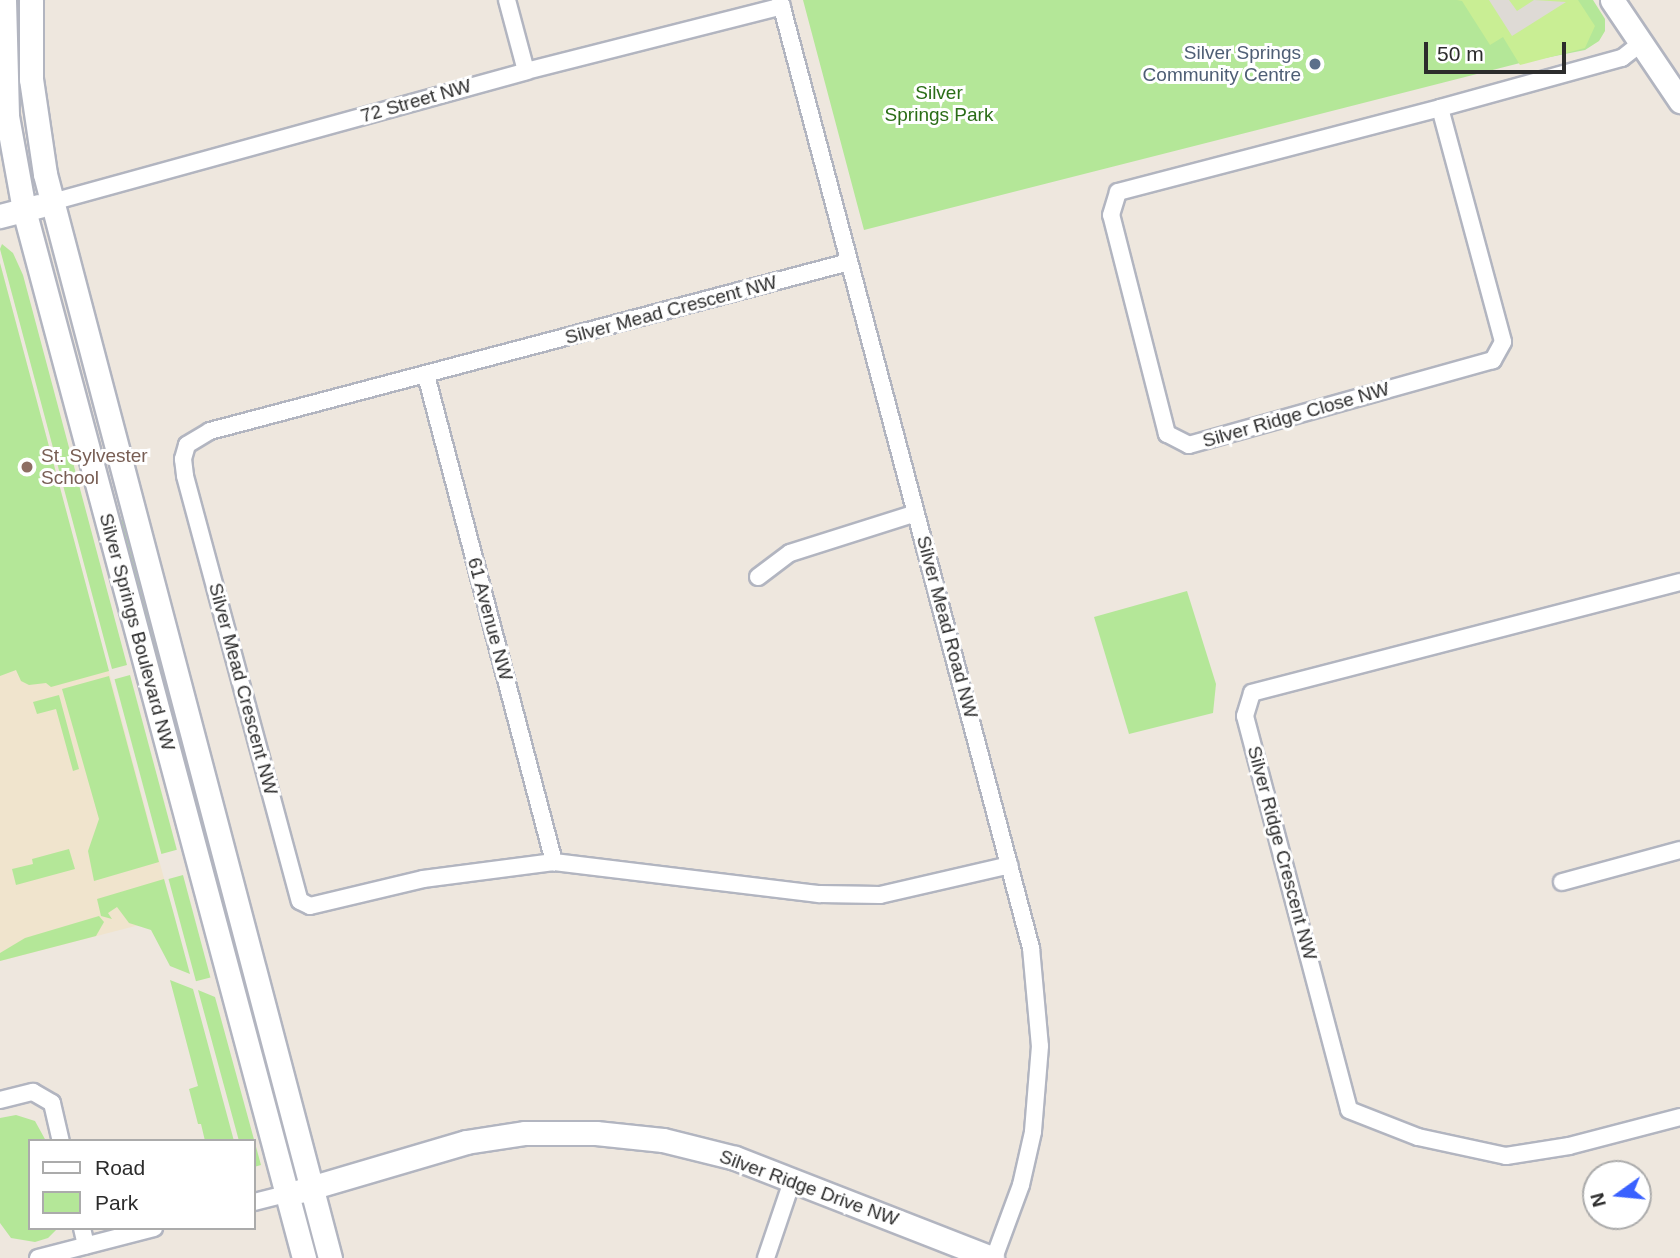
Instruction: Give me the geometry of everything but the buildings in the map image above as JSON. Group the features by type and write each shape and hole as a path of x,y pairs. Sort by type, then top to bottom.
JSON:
{"street":[{"name":"Silver Springs Boulevard NW","path":"4,0 3,64 7,116 24,210 304,1258"},
{"name":"Silver Springs Boulevard NW","path":"31,0 32,91 52,202 330,1258"},
{"path":"507,0 526,71"},
{"path":"1612,0 1680,102"},
{"name":"72 Street NW","path":"52,202 781,3"},
{"name":"Silver Mead Road NW","path":"781,3 1031,948 1040,1046 1033,1132 1021,1185 993,1258"},
{"name":"Silver Ridge Close NW","path":"1440,108 1503,342 1493,360 1189,445 1167,434 1111,215 1118,192 1622,58 1640,44"},
{"path":"0,216 52,202"},
{"name":"Silver Mead Crescent NW","path":"849,262 210,431 187,445 183,459 185,476 300,901 310,906 423,879 554,862 820,894 880,895 1010,865"},
{"name":"61 Avenue NW","path":"426,375 554,862"},
{"path":"758,577 790,553 916,513"},
{"name":"Silver Ridge Crescent NW","path":"1680,582 1252,693 1245,716 1349,1110 1418,1137 1506,1156 1569,1146 1680,1117"},
{"path":"1562,882 1680,850"},
{"path":"0,1100 33,1092 52,1104 61,1139"},
{"name":"Silver Ridge Drive NW","path":"256,1202 313,1188 466,1142 525,1133 596,1133 663,1140 735,1158 993,1258"},
{"path":"766,1258 792,1181"},
{"path":"82,1230 86,1246"},
{"path":"38,1258 147,1230"}],"shaded area":[{"path":"1489,0 1509,0 1517,11 1534,0 1566,2 1512,36"},
{"name":"St. Sylvester School","path":"0,263 174,916 0,961"}],"green space":[{"name":"Silver Springs Park","path":"803,0 1593,0 1605,19 1605,31 1599,41 1585,50 1520,63 864,230"},
{"path":"1457,0 1578,0 1595,26 1585,48 1520,65 1503,37 1490,45 1462,1"},
{"path":"2,244 13,253 23,275 127,665 112,669 0,249"},
{"path":"0,263 109,671 51,687 46,683 29,685 21,681 16,670 0,676"},
{"path":"124,519 220,875 210,878 114,522"},
{"path":"1187,591 1216,684 1213,713 1129,734 1094,617"},
{"path":"130,675 177,850 161,854 115,679"},
{"path":"109,676 159,862 94,881 88,851 99,819 62,689"},
{"path":"59,695 79,769 73,771 56,709 37,714 33,702"},
{"path":"69,849 75,869 16,885 12,869 33,864 32,859"},
{"path":"183,875 210,977 196,981 169,879"},
{"path":"164,879 190,974 170,966 151,930 129,923 117,907 108,913 112,919 101,916 97,899"},
{"path":"99,916 104,922 96,936 0,961 0,953 25,938"},
{"path":"170,980 193,989 233,1139 205,1139 189,1089 198,1086"},
{"path":"198,990 215,997 254,1139 238,1139"},
{"path":"16,1115 35,1121 45,1139 28,1139 28,1230 56,1230 48,1238 35,1242 11,1238 0,1223 0,1118"},
{"path":"256,1147 261,1165 256,1166"}],"place":[{"name":"Silver Springs Community Centre","path":"1315,64"},
{"name":"St. Sylvester School","path":"27,467"}]}
